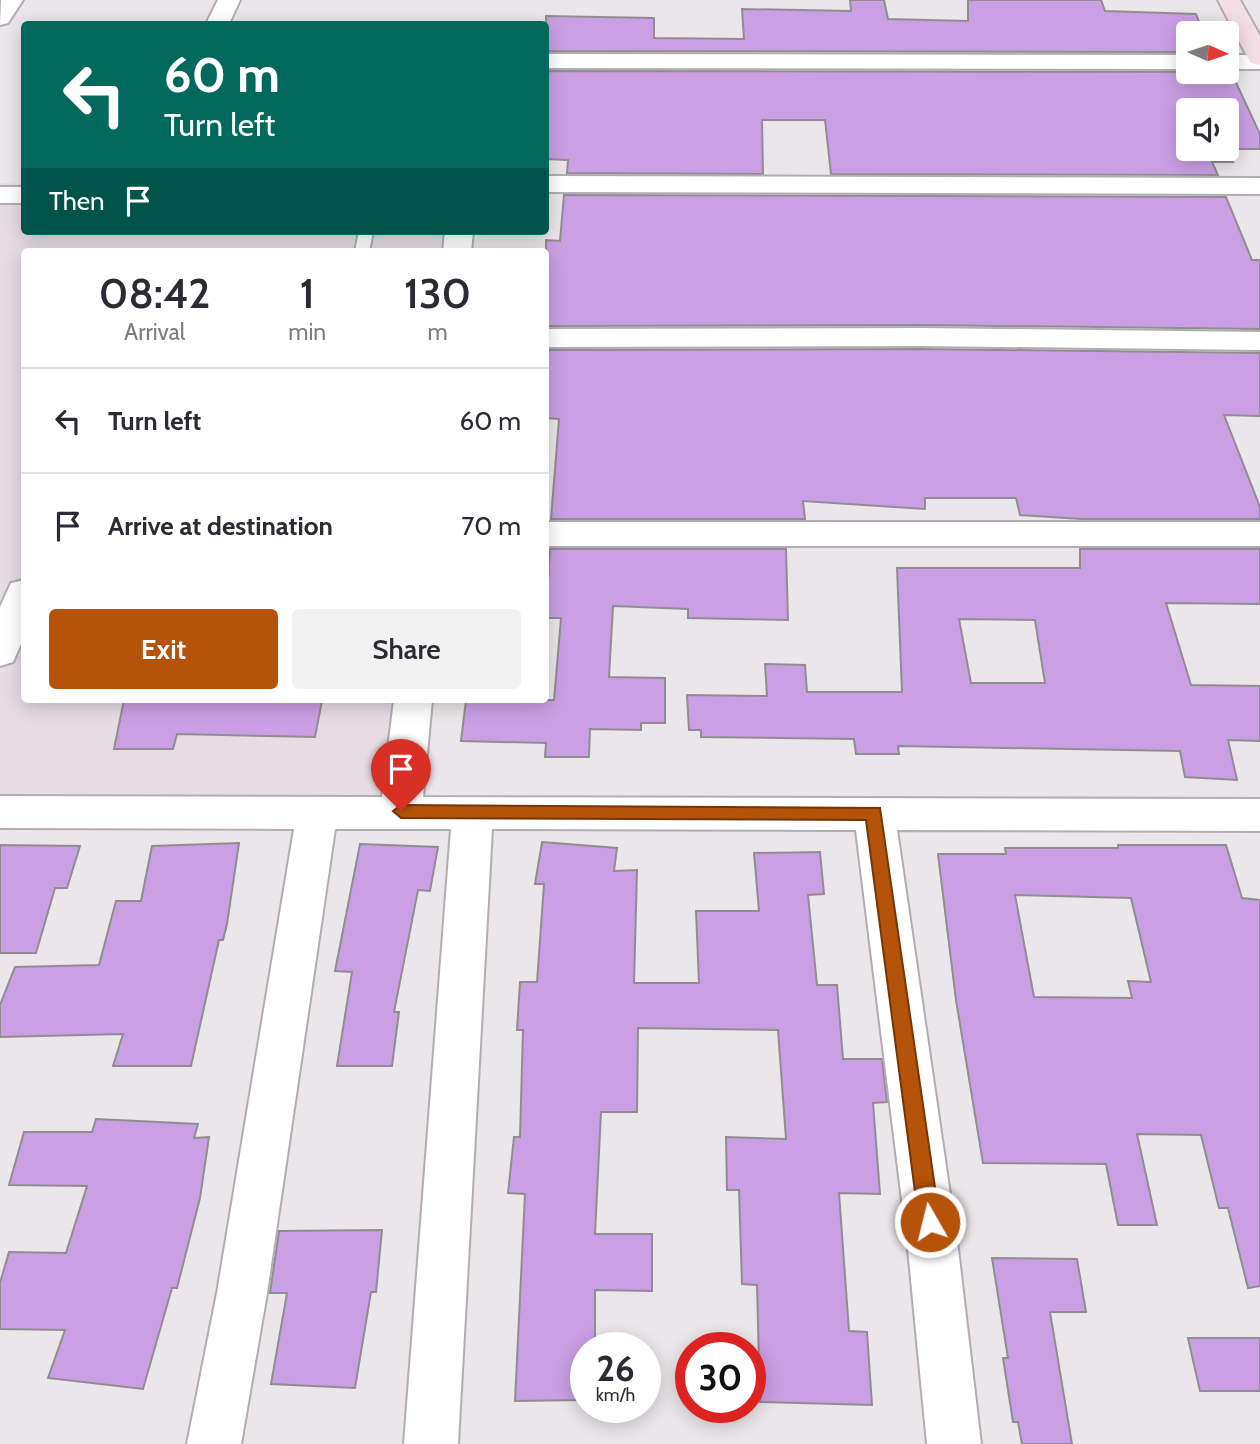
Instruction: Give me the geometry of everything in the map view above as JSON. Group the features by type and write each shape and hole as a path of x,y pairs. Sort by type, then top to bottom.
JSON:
{"main road":[{"path":"1229,0 1260,60"}],"street":[{"path":"219,21 229,0"},
{"path":"1239,61 1260,60"},
{"path":"549,61 1176,62"},
{"path":"549,184 1260,186"},
{"path":"0,195 21,195"},
{"path":"549,338 921,337 1260,341"},
{"path":"549,534 1260,534"},
{"path":"0,653 21,600"},
{"path":"401,811 412,703"},
{"path":"431,1444 473,811"},
{"path":"0,812 473,811 1260,815"},
{"path":"214,1444 242,1293 317,813"},
{"path":"874,813 933,1249 954,1444"}],"shaded area":[{"path":"0,183 21,184 21,235 472,235 470,248 21,248 21,703 431,703 422,798 0,796"}],"building":[{"path":"850,0 884,0 888,19 968,21 968,0 1101,0 1105,11 1196,14 1199,21 1176,21 1176,52 549,51 549,21 546,21 546,16 654,18 654,38 744,39 742,9 851,11"},
{"path":"549,71 1176,72 1176,84 1237,84 1260,134 1260,149 1239,149 1239,98 1176,98 1176,161 1232,161 1212,162 1218,175 831,174 825,120 762,120 763,174 567,173 568,160 549,159"},
{"path":"564,195 1226,197 1252,260 1260,260 1260,329 921,325 549,326 549,248 546,248 546,240 560,241"},
{"path":"921,349 1260,353 1260,416 1224,415 1260,507 1260,519 1081,519 1020,515 1016,498 925,498 925,509 803,501 805,519 551,519 559,419 549,418 549,350"},
{"path":"550,549 786,549 788,620 688,618 688,609 613,606 609,677 665,678 665,723 641,723 641,730 590,729 589,757 545,757 546,743 461,741 466,703 549,703 549,700 554,700 561,618 549,618"},
{"path":"1080,549 1260,549 1260,604 1166,603 1191,685 1260,686 1260,741 1228,740 1237,780 1185,777 1180,751 898,746 899,754 856,754 854,739 701,737 701,730 689,730 687,695 767,696 765,664 805,665 807,692 902,692 897,568 1080,568","holes":["959,619 1035,620 1045,683 971,683"]},
{"path":"123,703 322,703 315,737 177,734 173,749 114,749"},
{"path":"542,842 617,848 614,871 637,870 634,983 699,983 696,911 759,911 754,853 820,852 824,894 808,895 817,985 837,985 843,1059 882,1059 887,1102 873,1103 880,1194 839,1193 849,1331 867,1332 872,1405 766,1402 766,1332 758,1332 757,1285 742,1284 739,1190 727,1190 726,1137 786,1139 778,1030 638,1028 637,1112 601,1112 595,1234 652,1234 652,1291 595,1290 595,1332 570,1332 570,1400 515,1401 525,1194 508,1193 514,1137 520,1137 523,1030 517,1030 520,982 537,982 544,884 535,884"},
{"path":"239,843 227,924 223,940 219,940 191,1066 113,1066 123,1034 0,1037 0,1005 15,967 99,965 116,901 141,901 152,846"},
{"path":"360,844 438,847 430,891 418,890 394,1012 399,1012 392,1066 337,1066 352,972 335,971"},
{"path":"0,845 80,846 67,888 55,888 36,953 0,953"},
{"path":"1118,845 1226,845 1242,898 1260,900 1260,1286 1248,1288 1228,1208 1219,1208 1201,1135 1137,1134 1157,1225 1118,1225 1106,1164 983,1163 956,1000 938,854 1006,854 1005,848 1118,848","holes":["1015,895 1131,898 1151,982 1128,981 1132,998 1034,997"]},
{"path":"96,1119 198,1124 194,1138 209,1137 200,1198 177,1288 172,1288 143,1389 48,1378 65,1330 0,1329 0,1283 9,1252 66,1253 87,1186 9,1185 24,1132 92,1132"},
{"path":"382,1230 376,1292 371,1292 355,1388 271,1384 287,1293 270,1293 279,1231"},
{"path":"992,1258 1077,1259 1086,1312 1050,1312 1072,1444 1022,1444 1018,1422 1013,1422 1003,1358 1008,1358"},
{"path":"1188,1338 1260,1338 1260,1391 1200,1391"}],"route":[{"path":"401,811 874,813 930,1222"}]}
